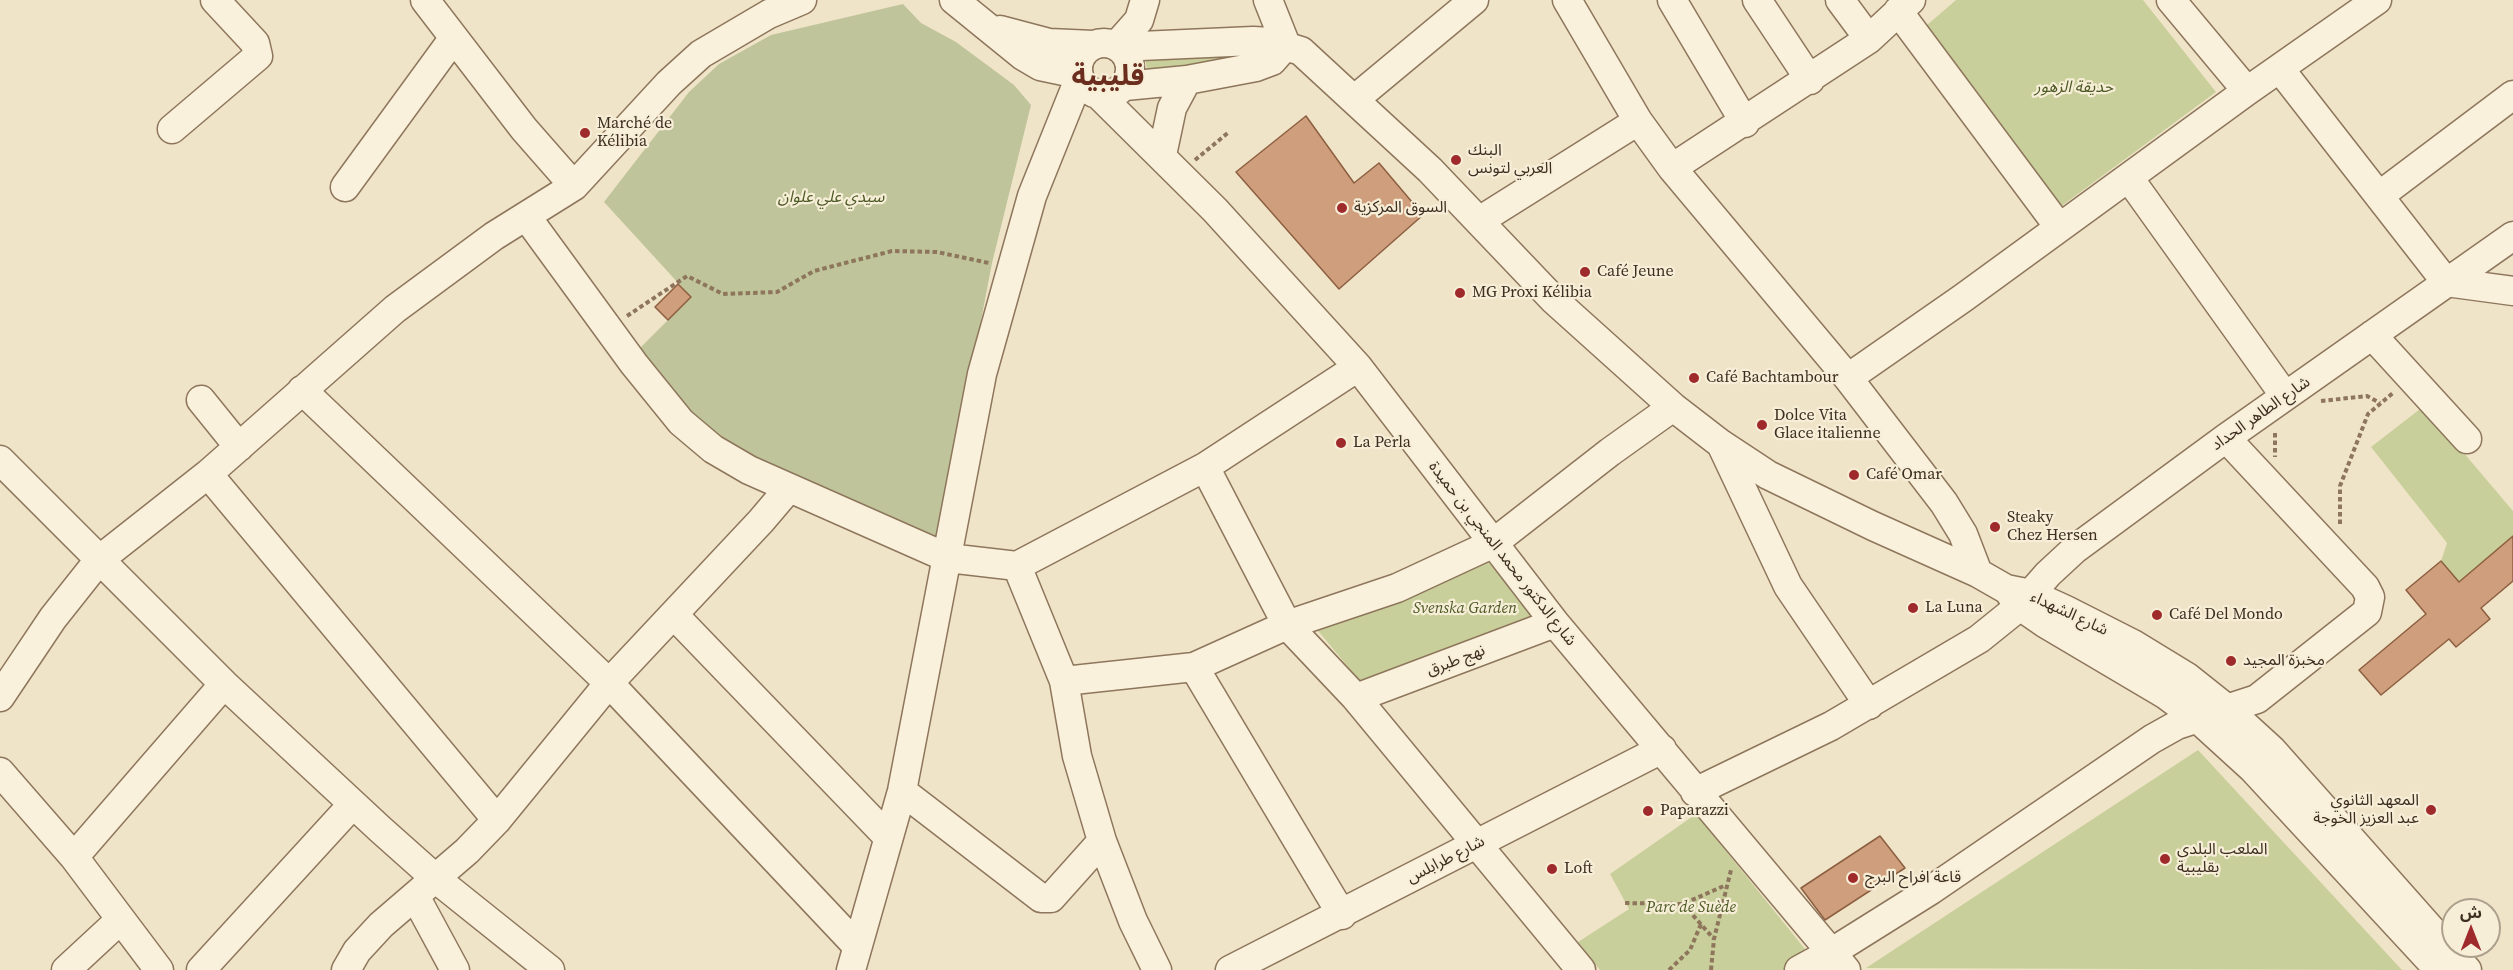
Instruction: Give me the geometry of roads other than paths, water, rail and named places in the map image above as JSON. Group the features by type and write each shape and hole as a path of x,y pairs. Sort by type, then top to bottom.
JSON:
{"street":[{"path":"172,129 258,56 255,43 215,0"},
{"path":"425,0 453,39 574,186"},
{"path":"0,697 53,618 99,560 240,447 395,309 526,216 574,186 669,83 701,54 770,14 802,0"},
{"path":"954,0 1040,66 1095,86 1187,80 1265,65 1272,61 1286,45"},
{"path":"1095,86 1079,61 1109,46 1139,20 1145,0"},
{"path":"1269,0 1286,45"},
{"path":"1355,99 1474,0"},
{"path":"1567,0 1638,121 1672,168 1848,378 1944,503 1963,534 1978,573"},
{"path":"1672,0 1744,123"},
{"path":"1757,0 1810,80"},
{"path":"1840,0 1869,39"},
{"path":"2171,0 2247,91"},
{"path":"1848,378 2377,0"},
{"path":"1672,168 1810,80 1869,39 1904,5 2060,227"},
{"path":"981,22 1026,38 1049,43 1109,46 1253,41 1286,45 1297,49 1355,99 1479,221 1554,300 1673,407 1721,444 1768,475 1978,573 2019,596"},
{"path":"345,187 453,39"},
{"path":"854,958 902,791 982,374 1032,196 1053,146 1095,86 1130,69 1129,61 1109,46"},
{"path":"2280,69 2446,282 2513,291"},
{"path":"1170,164 1167,123 1187,80"},
{"name":"شارع الدكتور محمد المنجي بن حميدة","path":"1095,86 1286,286 1358,367 1555,623 1839,961"},
{"path":"2379,196 2513,95"},
{"path":"1479,221 1638,121"},
{"path":"2129,178 2298,402"},
{"path":"526,216 608,329 681,422 713,449 789,488 948,558 1017,566 1205,467 1358,367"},
{"name":"شارع الطاهر الحداد","path":"1695,792 1831,726 1978,639 2019,596 2075,549 2298,402 2373,335 2513,236"},
{"path":"2373,335 2467,440"},
{"path":"302,390 609,683 854,958"},
{"path":"201,400 240,447"},
{"path":"1064,681 1194,667 1287,625 1397,588 1492,544 1673,407"},
{"path":"1721,444 1788,586 1869,705"},
{"path":"1799,970 1839,961 1931,890 2152,739 2176,725 2257,699 2367,612 2370,597 2365,587 2233,446"},
{"path":"0,460 224,684 353,804 425,887 550,970"},
{"path":"1205,467 1287,625 1356,698 1581,970"},
{"path":"208,474 497,820"},
{"path":"346,970 365,942 497,820 609,683 762,521 789,488"},
{"path":"1017,566 1064,681 1077,756 1102,841 1133,921 1157,970"},
{"name":"شارع الشهداء","path":"2019,596 2133,644 2187,677 2226,708 2272,750 2467,970"},
{"name":"شارع الشهداء","path":"2019,596 2046,624 2166,695 2197,718 2253,769 2439,970"},
{"path":"674,615 888,837"},
{"name":"نهج طبرق","path":"1356,698 1555,623"},
{"path":"1194,667 1342,915"},
{"path":"74,857 224,684"},
{"name":"شارع طرابلس","path":"1230,970 1342,915 1662,749"},
{"path":"0,772 74,857 159,970"},
{"path":"902,791 1041,898 1051,898 1102,841"},
{"path":"201,970 353,804"},
{"path":"425,887 455,970"},
{"path":"66,970 120,920"}],"place":[{"name":"Marché de Kélibia","path":"585,133"},
{"name":"البنك العربي لتونس","path":"1456,160"},
{"name":"السوق المركزية","path":"1342,208"},
{"name":"Café Jeune","path":"1585,272"},
{"name":"MG Proxi Kélibia","path":"1460,293"},
{"name":"Café Bachtambour","path":"1694,378"},
{"name":"Dolce Vita Glace italienne","path":"1762,425"},
{"name":"La Perla","path":"1341,443"},
{"name":"Café Omar","path":"1854,475"},
{"name":"Steaky Chez Hersen","path":"1995,527"},
{"name":"La Luna","path":"1913,608"},
{"name":"Café Del Mondo","path":"2157,615"},
{"name":"مخبزة المجيد","path":"2231,661"},
{"name":"المعهد الثانوي عبد العزيز الخوجة","path":"2431,810"},
{"name":"Paparazzi","path":"1648,811"},
{"name":"الملعب البلدي بقليبية","path":"2165,859"},
{"name":"Loft","path":"1552,869"},
{"name":"قاعة افراح البرج","path":"1853,878"}],"district":[{"name":"قليبية","path":"1108,78"}],"park label":[{"name":"حديقة الزهور","path":"2074,88"},
{"name":"سيدي علي علوان","path":"831,198"},
{"name":"Svenska Garden","path":"1465,609"},
{"name":"Parc de Suède","path":"1691,908"}]}
